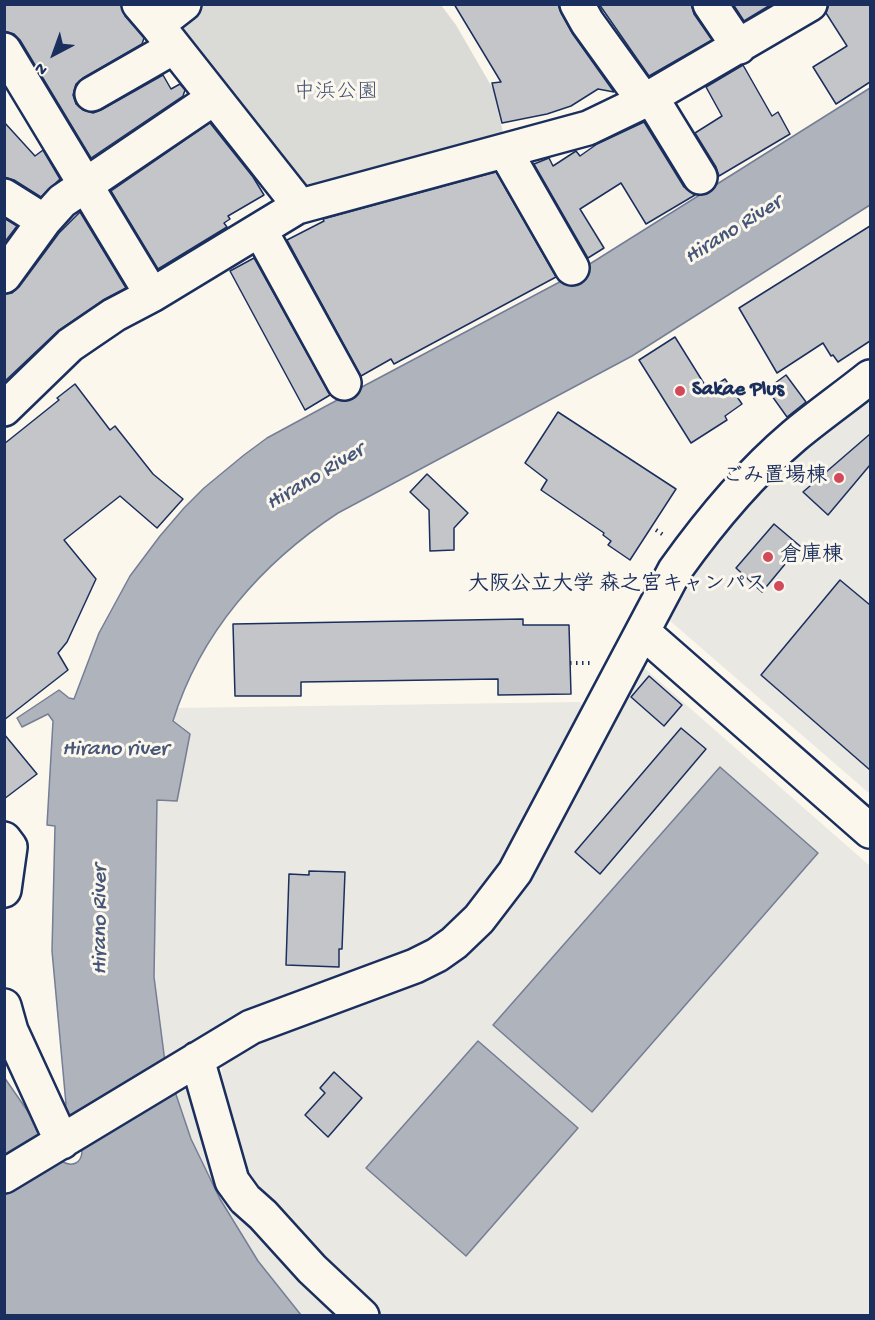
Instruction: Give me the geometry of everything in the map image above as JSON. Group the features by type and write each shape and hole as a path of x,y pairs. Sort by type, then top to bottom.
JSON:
{"street":[{"path":"92,94 157,25 184,4"},
{"path":"577,4 587,22 648,99 700,177"},
{"path":"710,4 739,47"},
{"path":"8,399 70,345 114,315 152,295 297,207 588,128 648,99 810,4"},
{"path":"157,25 292,196 297,207"},
{"path":"10,71 87,184 152,295"},
{"path":"4,276 44,221 62,201 214,98"},
{"path":"505,151 572,268"},
{"path":"4,196 44,221"},
{"path":"260,230 344,383"},
{"path":"4,1176 251,1027 415,966 437,955 466,932 479,919 515,872 675,570 724,505 789,441 870,377"},
{"path":"643,632 870,831"},
{"path":"4,839 10,847 4,890"},
{"path":"4,1006 11,1031 63,1141"},
{"path":"186,1066 232,1181 244,1199 263,1215 312,1269 362,1316"}],"shaded area":[{"name":"大阪公立大学 森之宮キャンパス","path":"870,397 870,794 669,620 708,552 766,483"},
{"path":"642,666 870,866 870,1315 301,1315 258,1261 220,1199 191,1139 174,1090 185,1086 197,1095 219,1090 223,1061 257,1039 415,982 459,960 493,926"},
{"path":"580,702 585,711 502,866 463,915 442,936 165,1062 154,977 157,800 177,708"}],"green space":[{"name":"中浜公園","path":"199,5 441,5 456,25 493,89 505,142 302,195 171,25"}],"water":[{"name":"Hirano river","path":"870,88 870,205 632,356 338,513 284,554 260,578 237,603 199,658 173,721 190,734 177,801 157,800 154,977 165,1062 191,1139 220,1199 258,1261 301,1315 5,1315 4,1077 63,1162 76,1163 82,1152 61,1119 66,1104 52,951 55,826 47,825 53,721 48,714 22,727 17,718 59,690 74,699 99,633 130,576 184,508 204,488 267,438 569,277"},
{"path":"720,767 818,853 592,1112 493,1025"},
{"path":"478,1041 578,1128 466,1256 366,1168"}],"building":[{"path":"4,4 121,4 125,16 144,38 142,44 76,84 73,95 76,104 83,110 93,113 101,110 163,75 171,89 180,84 185,90 183,96 91,158 20,40 14,34 4,31"},
{"path":"454,4 558,4 572,33 614,92 598,89 571,106 547,114 502,123 492,83 501,82"},
{"path":"599,4 691,4 694,14 712,40 649,76"},
{"path":"733,4 772,4 744,21"},
{"path":"829,4 870,4 870,82 836,104 813,67 847,46 826,13"},
{"path":"743,65 772,116 778,112 790,134 719,176 695,133 722,116 706,87"},
{"path":"4,122 35,156 43,150 60,179 41,197 14,180 4,177"},
{"path":"644,122 684,187 695,195 646,224 621,183 580,209 604,248 588,258 534,164 549,158 553,166 576,151 580,156 597,144"},
{"path":"210,123 253,177 264,195 228,216 230,219 224,223 227,227 158,269 111,191"},
{"path":"496,172 556,277 394,364 391,359 361,376 287,240 324,221 323,219"},
{"path":"80,212 126,288 103,300 59,330 4,382 4,294 12,293 19,287 59,233"},
{"path":"4,218 17,226 4,243"},
{"path":"870,226 870,341 838,362 823,343 777,373 739,308"},
{"path":"254,258 330,395 305,410 230,271"},
{"path":"675,337 708,390 725,379 742,404 725,416 727,420 691,443 639,360"},
{"path":"786,375 806,402 787,417 767,389"},
{"path":"75,384 110,430 115,426 153,474 183,499 157,528 120,496 64,540 96,579 67,642 58,653 68,670 4,720 4,444 59,400 57,398"},
{"path":"558,412 676,489 630,560 608,545 611,541 603,535 604,533 541,490 547,480 525,463"},
{"name":"ごみ置場棟","path":"870,434 870,465 828,515 803,492"},
{"path":"427,474 468,513 454,528 454,550 430,551 429,510 410,492"},
{"name":"倉庫棟","path":"774,524 800,546 762,592 736,568"},
{"path":"840,580 870,605 870,770 761,675"},
{"path":"523,619 523,625 569,625 571,694 498,695 498,679 301,682 301,696 235,696 233,624"},
{"path":"649,676 682,705 664,726 631,697"},
{"path":"681,728 706,749 600,874 575,852"},
{"path":"4,734 37,774 4,799"},
{"path":"309,871 345,872 342,949 339,949 339,967 286,965 289,874 309,875"},
{"path":"334,1072 362,1098 328,1137 305,1115 325,1093 320,1088"}],"place":[{"name":"Sakae Plus","path":"680,391"},
{"name":"ごみ置場棟","path":"839,478"},
{"name":"倉庫棟","path":"768,557"},
{"name":"大阪公立大学 森之宮キャンパス","path":"779,586"}],"water label":[{"name":"Hirano River","path":"734,231"},
{"name":"Hirano River","path":"316,478"},
{"name":"Hirano River","path":"102,920"}]}
